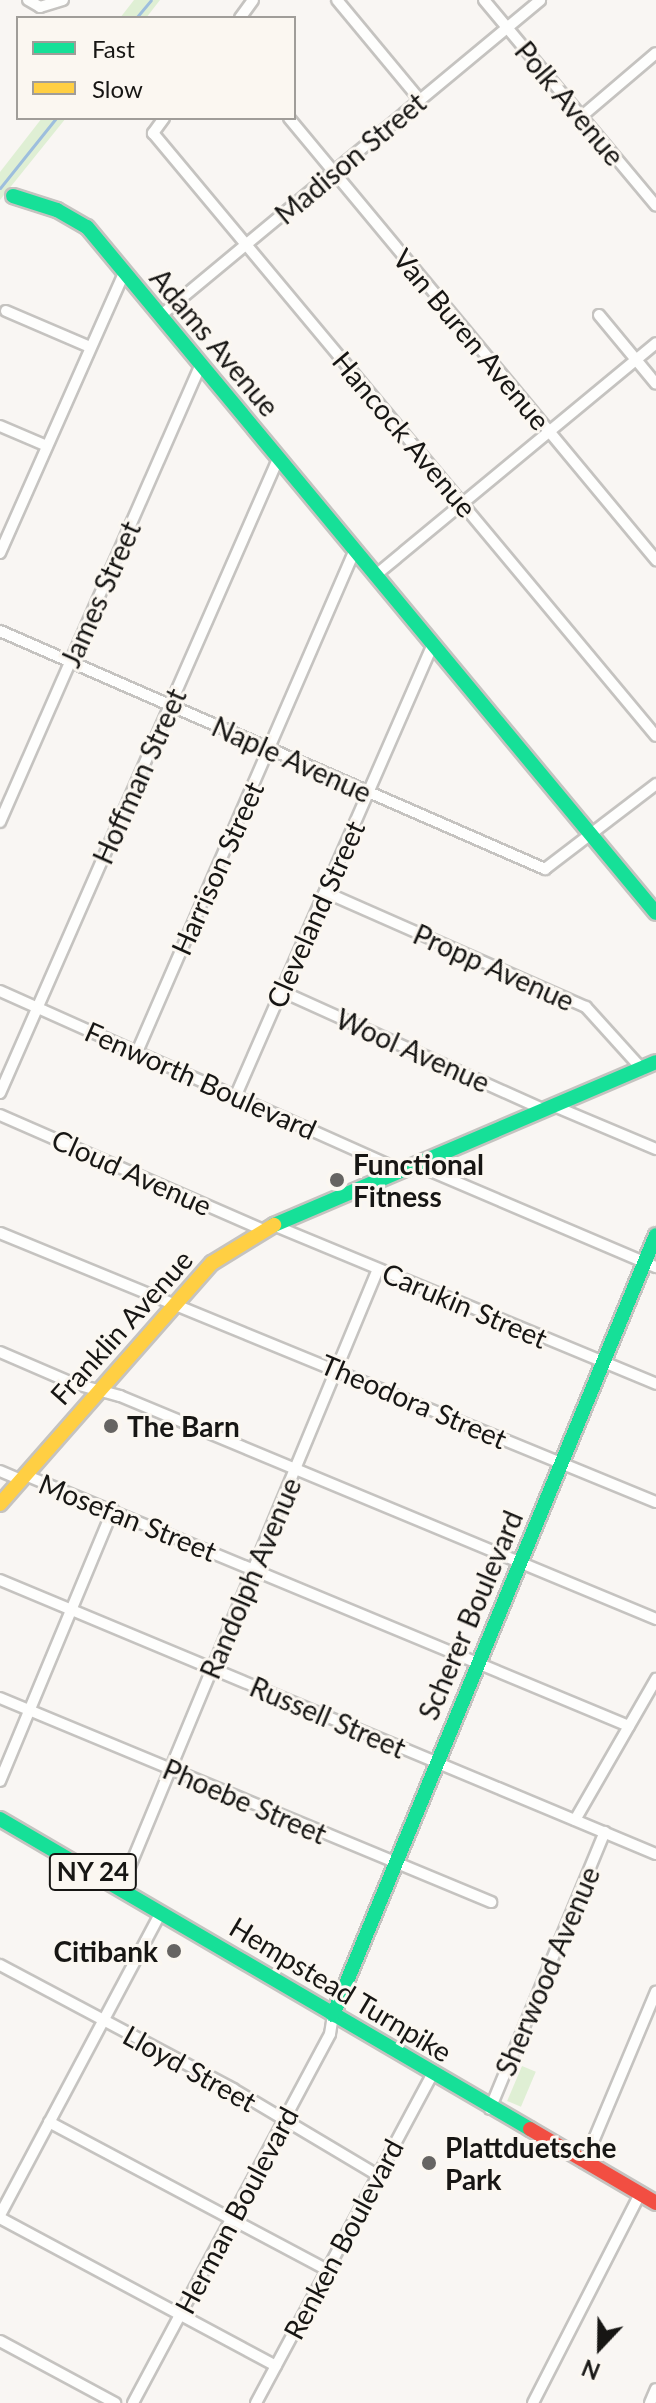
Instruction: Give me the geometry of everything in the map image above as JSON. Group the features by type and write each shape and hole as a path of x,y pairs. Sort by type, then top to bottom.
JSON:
{"street":[{"path":"28,0 58,3"},
{"path":"337,0 420,100"},
{"name":"Polk Avenue","path":"484,0 654,200"},
{"name":"Madison Street","path":"160,316 540,0"},
{"path":"582,116 656,53"},
{"name":"Hancock Avenue","path":"163,120 153,133 656,736"},
{"name":"Van Buren Avenue","path":"291,120 656,560"},
{"name":"Adams Avenue","path":"13,196 71,216 124,273 354,552 377,574"},
{"path":"0,553 124,273"},
{"path":"6,311 90,347"},
{"path":"599,315 656,384"},
{"path":"656,343 377,574 656,913"},
{"name":"James Street","path":"0,822 201,365"},
{"path":"0,426 47,446"},
{"name":"Hoffman Street","path":"0,1093 278,459"},
{"name":"Harrison Street","path":"137,1052 354,552"},
{"name":"Naple Avenue","path":"0,631 540,867 551,867 593,836"},
{"name":"Cleveland Street","path":"236,1095 433,645"},
{"path":"593,836 656,784"},
{"name":"Propp Avenue","path":"325,892 586,1007 642,1069"},
{"name":"Fenworth Boulevard","path":"0,991 236,1095 650,1264"},
{"name":"Wool Avenue","path":"281,991 549,1108 656,1149"},
{"name":"Franklin Avenue","path":"0,1504 172,1303 212,1263 268,1228 656,1062"},
{"name":"Cloud Avenue","path":"0,1115 268,1228"},
{"name":"Carukin Street","path":"268,1228 378,1269 656,1384"},
{"name":"Theodora Street","path":"0,1233 337,1368 656,1502"},
{"name":"Scherer Boulevard","path":"333,2015 603,1362 650,1264 656,1235"},
{"name":"Randolph Avenue","path":"121,1888 378,1269"},
{"path":"0,1352 295,1469 656,1619"},
{"name":"Mosefan Street","path":"0,1471 113,1510 629,1726"},
{"path":"0,1781 113,1510"},
{"name":"Russell Street","path":"0,1580 656,1854"},
{"name":"Sherwood Avenue","path":"575,1820 656,1679"},
{"name":"Phoebe Street","path":"0,1698 491,1902"},
{"name":"Hempstead Turnpike","path":"0,1819 490,2109 656,2203"},
{"name":"Sherwood Avenue","path":"490,2109 605,1832"},
{"path":"161,1912 0,2216 276,2366"},
{"name":"Lloyd Street","path":"0,1965 284,2120 377,2175"},
{"path":"584,2163 656,1992"},
{"name":"Herman Boulevard","path":"133,2403 330,2034 333,2015"},
{"name":"Renken Boulevard","path":"256,2403 432,2075"},
{"path":"49,2122 327,2270"},
{"path":"533,2403 640,2194"},
{"path":"0,2341 115,2403"},
{"path":"650,2403 656,2389"}],"green space":[{"path":"134,0 160,0 148,16 122,16"},
{"path":"40,120 64,120 0,200 0,172"},
{"path":"522,2066 536,2072 521,2107 507,2101"}],"waterway":[{"path":"138,16 151,0"},
{"path":"0,188 54,120"}],"traffic: fast":[{"path":"13,196 57,210 87,227 656,913"},
{"path":"274,1225 656,1062"},
{"path":"333,2015 656,1235"},
{"path":"0,1819 530,2129"}],"traffic: slow":[{"path":"0,1504 212,1263 274,1225"}],"traffic: jam":[{"path":"530,2129 656,2203"}],"place":[{"name":"Functional Fitness","path":"337,1180"},
{"name":"The Barn","path":"111,1426"},
{"name":"Citibank","path":"174,1951"},
{"name":"Plattduetsche Park","path":"429,2163"}]}
